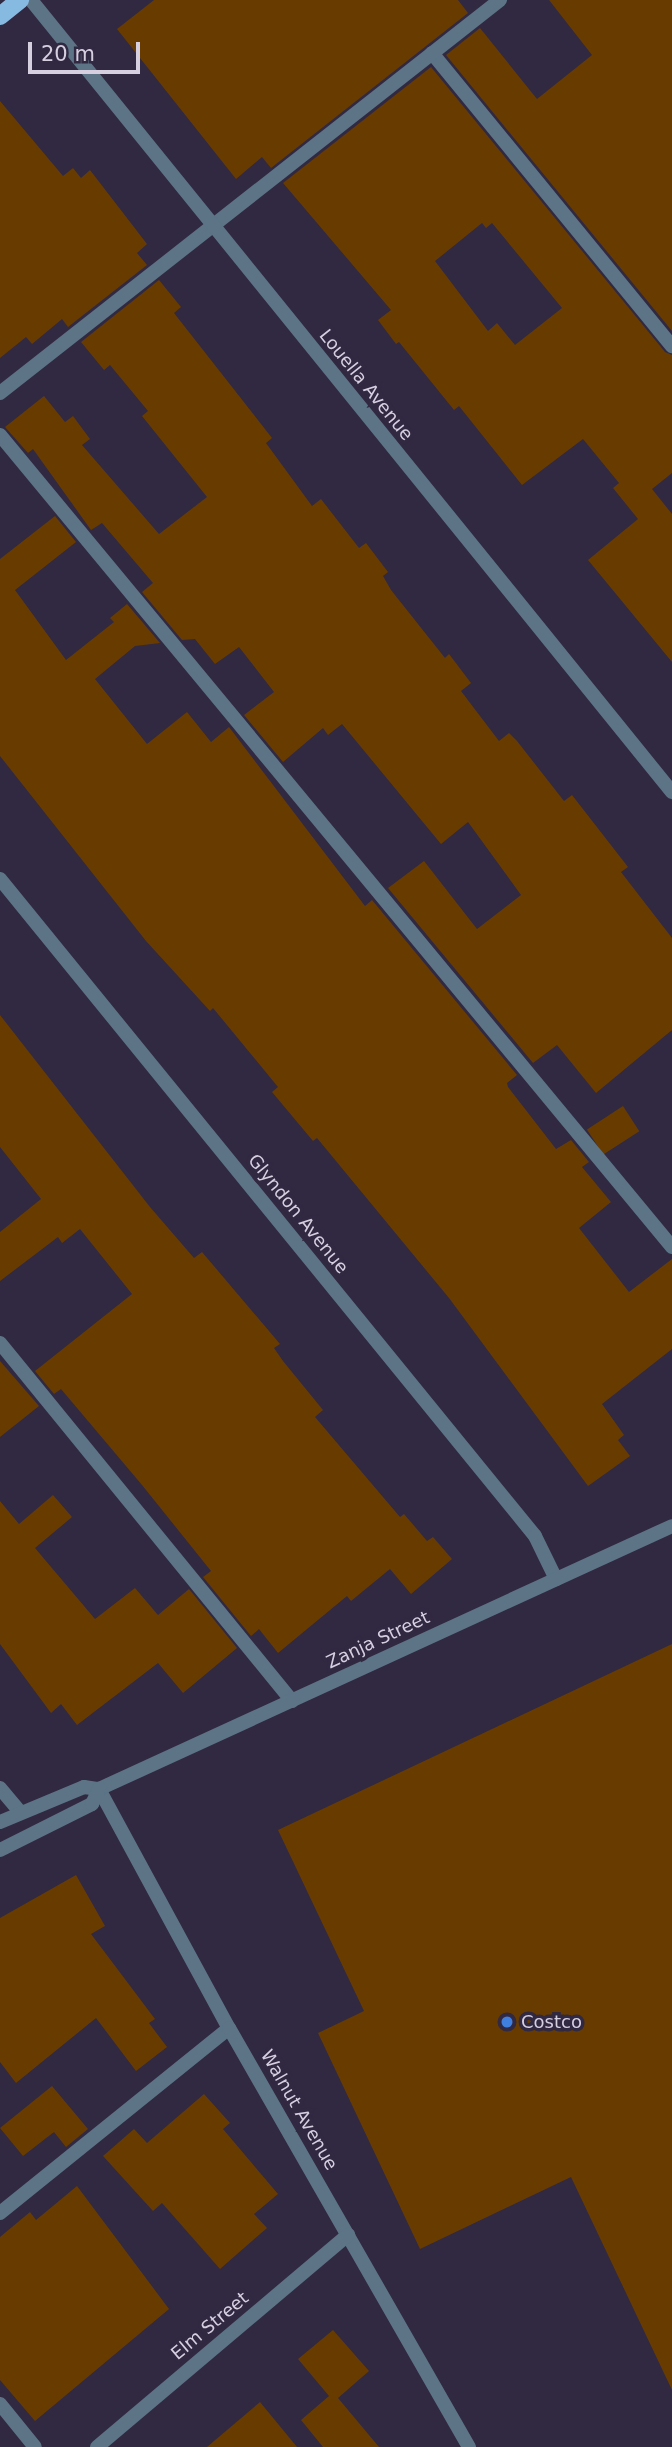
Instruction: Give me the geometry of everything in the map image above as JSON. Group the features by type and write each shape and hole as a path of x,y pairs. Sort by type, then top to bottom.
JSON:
{"main road":[{"path":"0,16 20,0"}],"street":[{"name":"Louella Avenue","path":"31,0 672,793"},
{"path":"0,393 500,0"},
{"path":"432,53 672,346"},
{"path":"0,435 672,1247"},
{"name":"Glyndon Avenue","path":"0,879 535,1535 556,1579"},
{"path":"0,1343 292,1701"},
{"name":"Zanja Street","path":"0,1822 19,1811 84,1787 99,1788 672,1526"},
{"path":"0,1788 19,1811"},
{"name":"Zanja Street","path":"0,1850 92,1804 99,1788"},
{"name":"Walnut Avenue","path":"99,1788 229,2028 469,2447"},
{"path":"0,2213 229,2028"},
{"name":"Elm Street","path":"97,2447 348,2235"},
{"path":"0,2404 35,2447"}],"building":[{"path":"154,0 458,0 468,13 271,168 262,157 236,179 117,29"},
{"path":"549,0 672,0 672,331 446,55 480,28 537,99 592,55"},
{"path":"431,67 665,352 672,355 672,473 652,489 672,514 672,662 588,560 638,519 613,488 619,483 583,439 522,485 459,406 454,410 399,342 396,344 378,320 391,310 283,183","holes":["482,223 486,228 492,223 562,308 515,345 497,323 488,331 435,261"]},
{"path":"0,101 63,176 73,168 81,178 90,170 147,244 137,253 147,265 68,327 62,319 32,344 26,337 0,358"},
{"path":"159,280 181,307 174,313 272,438 266,443 312,506 321,499 359,548 366,543 388,572 383,576 391,590 445,658 449,654 471,683 461,691 499,741 509,733 564,801 572,795 628,867 621,872 672,938 672,1030 596,1093 557,1045 533,1063 388,888 424,861 477,929 521,895 468,822 441,844 342,724 328,735 323,728 283,762 244,715 274,692 239,647 215,664 195,639 182,640 142,592 153,583 102,523 91,530 33,449 28,453 5,427 44,396 65,422 73,416 90,439 82,445 159,534 207,497 142,416 148,411 110,365 104,370 81,342"},
{"path":"55,516 76,542 15,590 66,660 114,622 110,618 127,604 160,643 135,646 95,679 147,744 187,712 211,742 229,727 365,906 372,900 517,1075 507,1083 508,1087 556,1149 571,1140 589,1162 582,1167 611,1202 579,1228 629,1292 672,1259 672,1349 602,1404 624,1435 618,1440 630,1456 588,1486 449,1298 317,1138 313,1141 272,1092 278,1087 213,1008 210,1011 146,941 0,756 0,559"},
{"path":"0,1015 150,1207 194,1258 202,1252 280,1344 274,1348 323,1410 315,1417 400,1517 404,1514 427,1541 433,1537 452,1559 411,1594 390,1569 351,1601 347,1596 278,1653 259,1629 251,1636 203,1577 211,1571 142,1485 61,1389 54,1394 35,1371 132,1294 80,1229 62,1243 58,1237 0,1281 0,1232 41,1199 0,1147"},
{"path":"623,1106 639,1131 603,1155 587,1129"},
{"path":"0,1361 39,1406 0,1437"},
{"path":"53,1495 72,1517 35,1548 95,1619 135,1588 158,1615 189,1589 237,1648 183,1693 158,1663 77,1725 61,1704 51,1713 0,1644 0,1501 19,1524"},
{"name":"Costco","path":"672,1644 672,2390 571,2177 420,2249 318,2033 364,2011 278,1830"},
{"path":"76,1875 105,1926 91,1934 155,2019 149,2023 167,2047 136,2071 96,2018 16,2083 0,2062 0,1918"},
{"path":"52,2086 88,2129 66,2147 54,2132 23,2156 0,2128"},
{"path":"204,2094 230,2123 223,2129 278,2194 254,2214 267,2228 220,2269 162,2203 153,2211 103,2156 134,2129 147,2143"},
{"path":"77,2186 169,2309 35,2421 0,2380 0,2237 30,2212 36,2220"},
{"path":"333,2330 369,2371 338,2398 379,2447 323,2447 301,2420 329,2396 298,2359"},
{"path":"260,2402 297,2447 207,2447"}],"place":[{"name":"Costco","path":"507,2022"}]}
